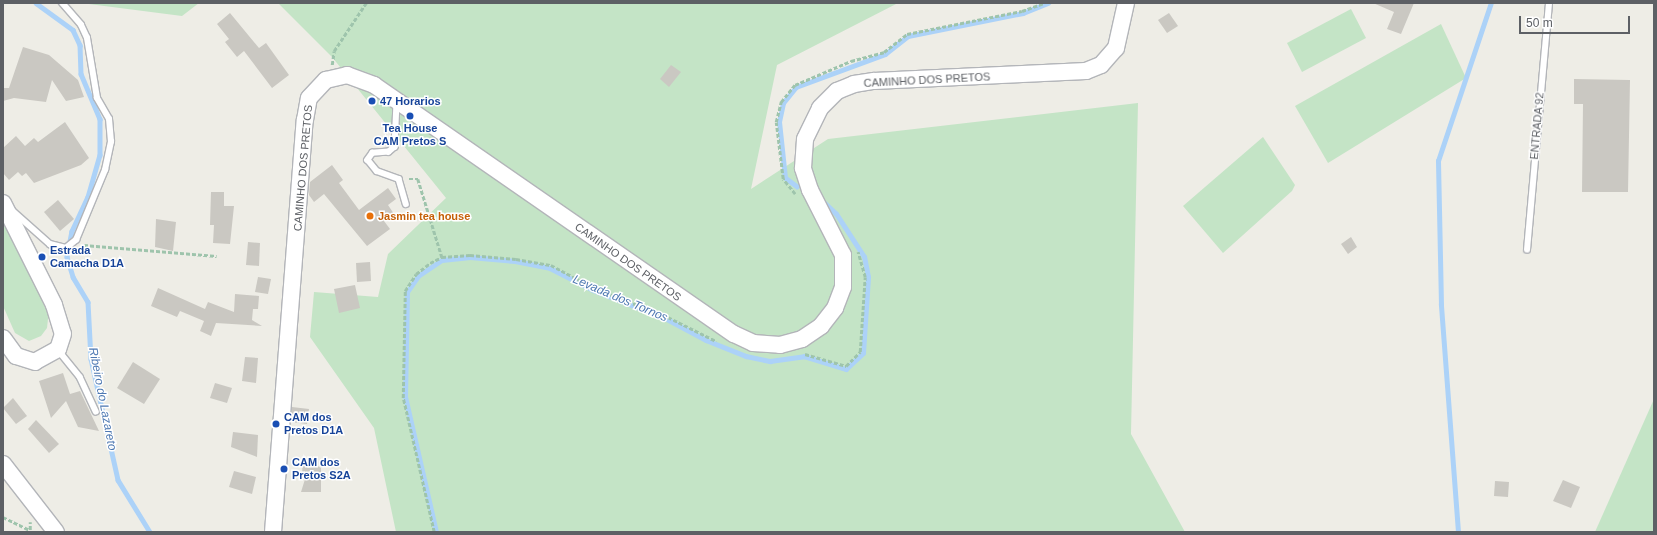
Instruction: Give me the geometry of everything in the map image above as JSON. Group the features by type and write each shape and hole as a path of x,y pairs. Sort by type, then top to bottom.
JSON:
{"main road":[{"name":"CAMINHO DOS PRETOS","path":"273,532 305,120 309,98 317,87 337,76 361,78 734,334 753,343 780,345 802,339 821,326 840,298 845,277 842,255 805,179 802,156 813,117 837,91 854,84 874,81 1086,71 1101,65 1116,48 1126,3"},
{"path":"3,203 59,316 62,334 58,349 35,362 25,361 10,351 3,338"},
{"path":"3,464 56,532"}],"lane":[{"path":"3,203 50,244 66,248 73,244 105,170 111,142 109,119 97,98 90,71 87,38 82,25 62,3"},
{"name":"ENTRADA 92","path":"1527,250 1549,3"},
{"path":"397,102 396,147 389,152 373,153 368,160 378,171 399,179 406,204"},
{"path":"58,349 80,377 96,412"}],"path":[{"path":"337,76 332,61 334,50 366,3"},
{"path":"818,205 793,192 783,179 776,122 781,102 790,89 851,61 884,52 907,34 1022,11 1044,3"},
{"path":"399,179 418,179 442,257"},
{"path":"73,244 217,256"},
{"path":"798,354 846,366 860,352 865,277 862,258 854,245"},
{"path":"434,532 403,398 405,291 416,274 442,257 470,255 516,258 551,265 594,288 668,317 720,343"},
{"path":"3,517 30,530 29,519"}],"green space":[{"path":"81,3 199,3 182,16"},
{"path":"278,3 898,3 777,65 751,189 828,139 1138,103 1131,434 1185,532 396,532 374,428 310,337 314,292 378,297 388,254 446,198 332,57"},
{"path":"1351,9 1366,38 1302,72 1287,43"},
{"path":"1441,24 1466,78 1328,163 1295,106"},
{"path":"1263,137 1295,185 1292,191 1223,253 1183,206"},
{"path":"3,223 49,310 47,328 41,336 29,341 15,333 3,306"},
{"path":"1654,399 1654,532 1595,532"}],"building":[{"path":"1373,3 1414,3 1401,34 1387,29 1394,12"},
{"path":"230,13 259,48 266,43 289,75 272,88 244,51 237,57 225,42 229,39 217,24"},
{"path":"1169,13 1178,26 1167,33 1158,20"},
{"path":"23,47 49,55 78,80 84,97 66,101 52,80 46,102 14,98 3,101 3,88 9,88"},
{"path":"671,65 681,72 669,87 660,79"},
{"path":"1574,79 1630,80 1628,192 1582,192 1583,104 1574,104"},
{"path":"65,122 89,158 81,165 34,183 26,173 22,176 18,172 9,180 3,173 3,148 16,136 25,146 34,138 38,142"},
{"path":"332,165 343,180 339,183 359,210 388,188 396,199 388,205 394,214 384,221 390,229 367,246 324,194 314,202 309,195 310,182"},
{"path":"211,192 224,192 224,206 234,206 230,244 213,243 214,225 210,225"},
{"path":"58,200 74,219 60,231 44,212"},
{"path":"156,219 176,222 173,251 155,247"},
{"path":"1351,237 1357,247 1348,254 1341,244"},
{"path":"248,242 260,243 259,266 246,265"},
{"path":"370,262 371,281 357,282 356,263"},
{"path":"258,277 271,279 268,294 255,292"},
{"path":"355,285 360,308 339,313 334,289"},
{"path":"158,288 205,309 208,302 234,312 235,294 259,296 258,309 253,309 252,320 262,326 216,323 211,336 200,331 204,321 180,311 177,317 151,306"},
{"path":"245,357 258,358 256,383 242,381"},
{"path":"133,362 160,379 144,404 117,388"},
{"path":"63,373 70,394 80,391 99,431 78,427 66,401 51,418 39,381"},
{"path":"215,383 232,388 227,403 210,398"},
{"path":"13,398 27,416 16,424 3,408"},
{"path":"292,407 309,409 307,424 291,422"},
{"path":"36,420 59,444 49,453 28,429"},
{"path":"233,432 258,435 257,457 231,447"},
{"path":"303,457 321,468 321,492 301,492 306,476 302,475"},
{"path":"234,471 256,477 252,494 229,487"},
{"path":"1563,480 1580,487 1571,508 1553,501"},
{"path":"1495,481 1509,482 1508,497 1494,496"}],"waterway":[{"name":"Ribeiro do Lazareto","path":"36,3 73,30 80,45 81,74 100,119 100,155 88,197 72,231 67,257 73,277 88,302 91,359 118,480 150,532"},
{"name":"Levada dos Tornos","path":"797,187 785,178 779,122 783,103 796,87 885,54 908,36 1023,13 1048,3"},
{"path":"1458,532 1441,305 1438,161 1491,3"},
{"name":"Levada dos Tornos","path":"436,532 405,397 407,292 418,276 442,260 470,257 515,261 550,268 593,290 667,319 706,340 746,356 770,361 804,356 846,369 863,353 868,277 864,257 836,214 823,202"}],"place":[{"name":"47 Horarios","path":"372,101"},
{"name":"Tea House CAM Pretos S","path":"410,116"},
{"name":"Jasmin tea house","path":"370,216"},
{"name":"Estrada Camacha D1A","path":"42,257"},
{"name":"CAM dos Pretos D1A","path":"276,424"},
{"name":"CAM dos Pretos S2A","path":"284,469"}]}
